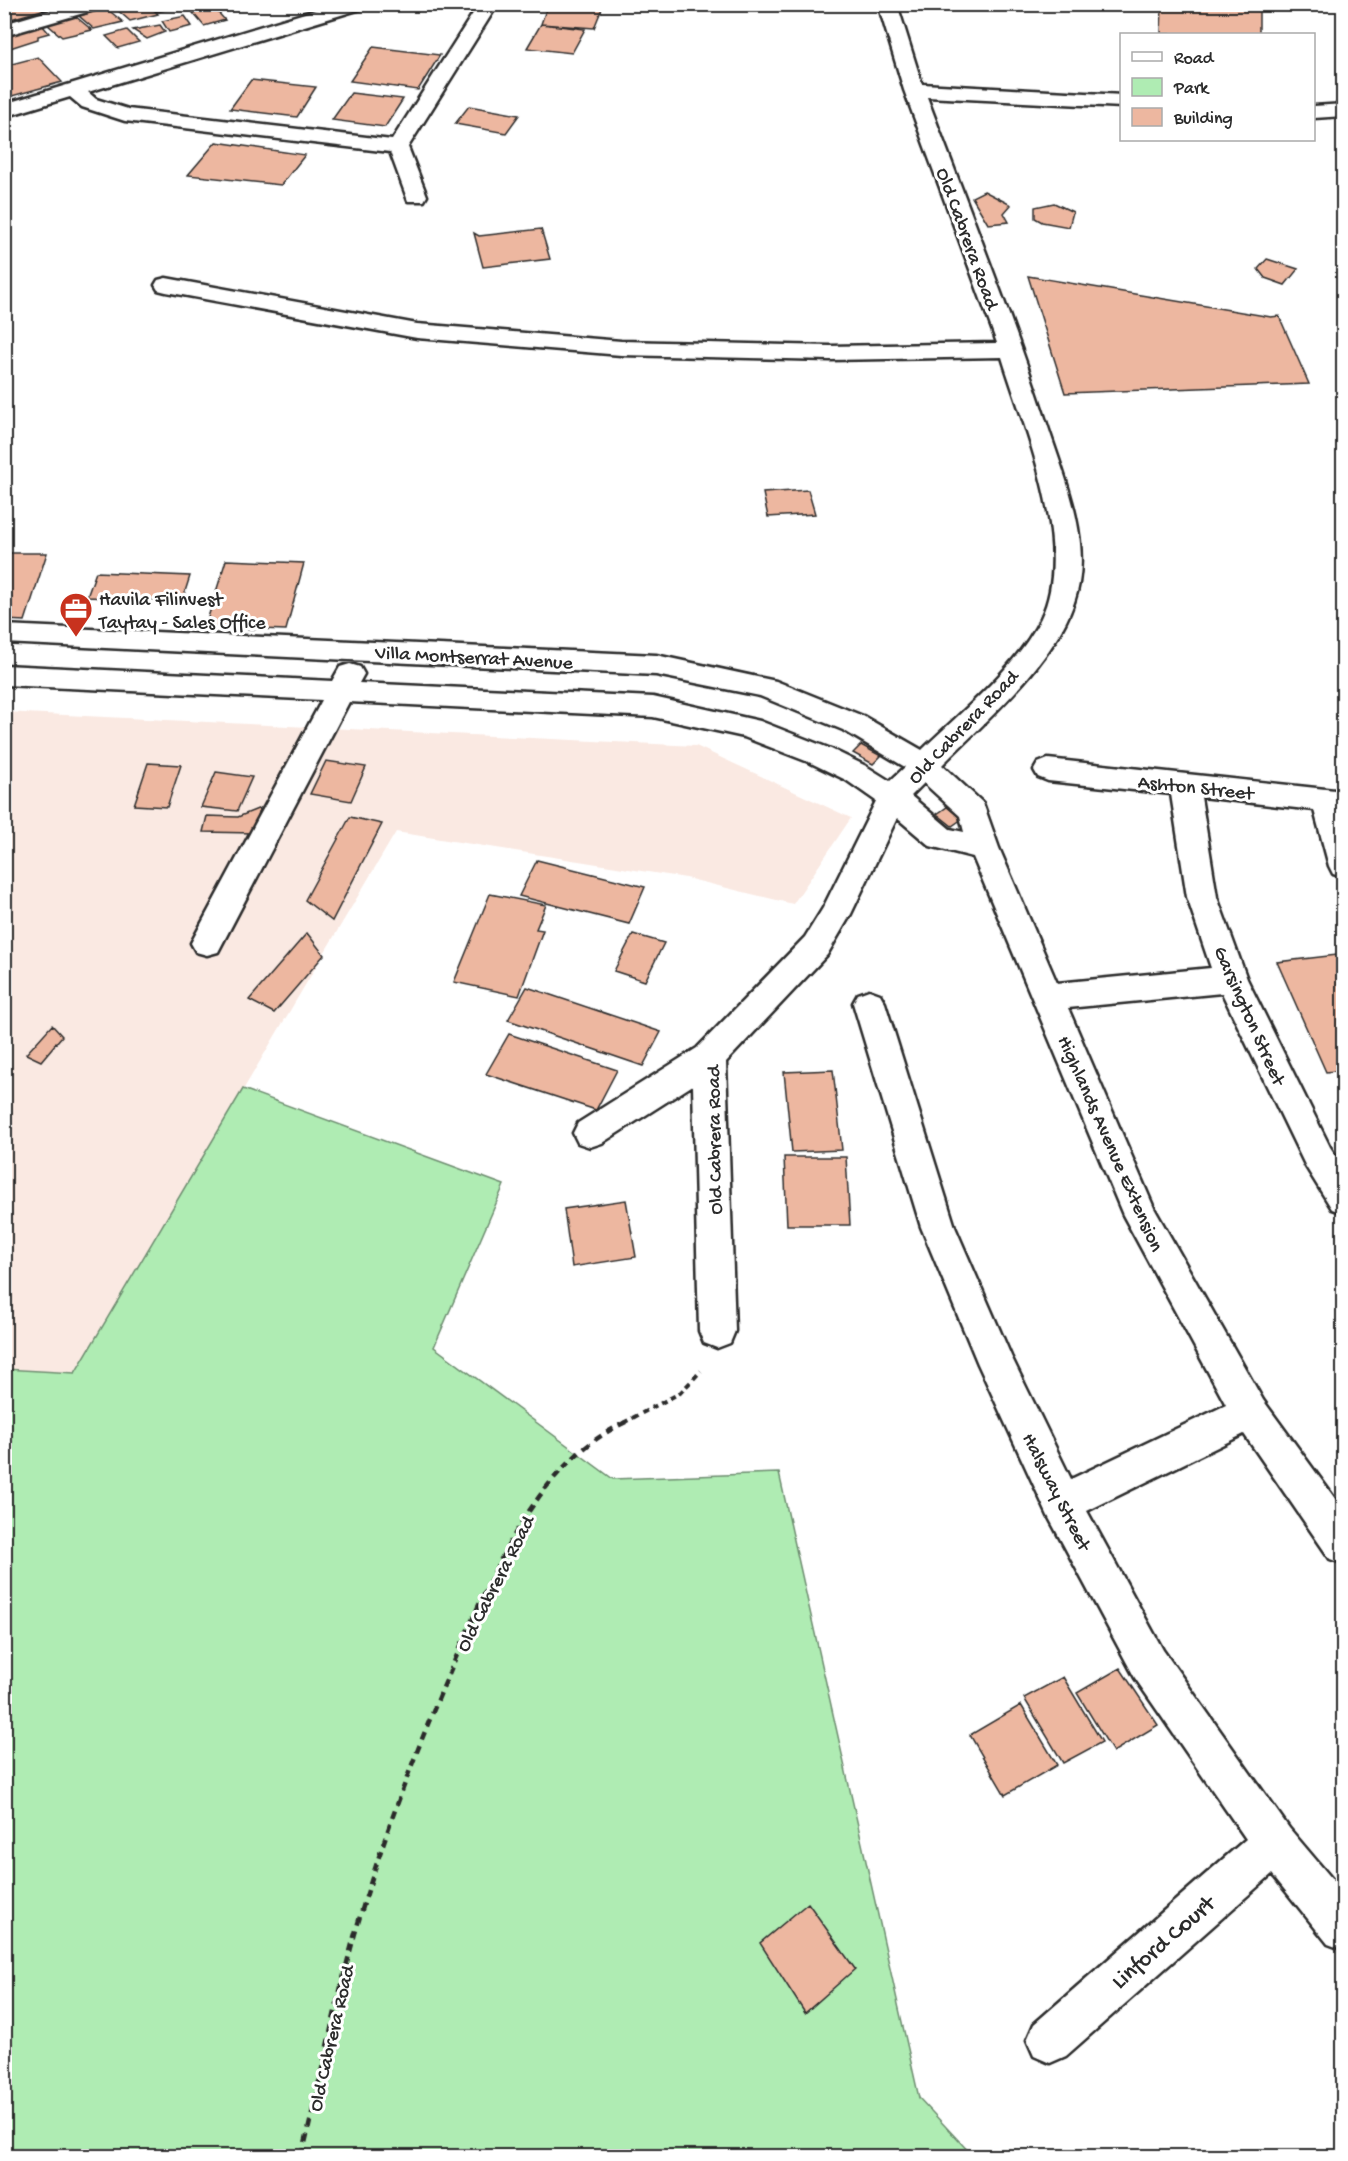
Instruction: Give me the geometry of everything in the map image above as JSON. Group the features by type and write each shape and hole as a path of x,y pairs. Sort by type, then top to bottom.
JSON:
{"street":[{"path":"4,30 94,4"},
{"path":"4,111 357,4"},
{"path":"398,147 489,4"},
{"name":"Old Cabrera Road","path":"717,1332 709,1059 816,946 836,914 892,797 1002,688 1032,653 1054,619 1066,583 1066,550 1062,516 1011,350 914,90 887,4"},
{"path":"73,90 89,103 125,115 398,147"},
{"path":"914,90 1120,101"},
{"path":"1315,112 1344,110"},
{"path":"398,147 416,196"},
{"path":"166,285 417,331 621,348 830,354 1011,350"},
{"name":"Villa Montserrat Avenue","path":"4,634 656,665 766,688 853,723 882,738 923,765"},
{"path":"207,943 343,691 360,651"},
{"path":"4,675 653,707 750,728 838,764 892,797 941,838 984,848"},
{"name":"Highlands Avenue Extension","path":"923,765 973,811 984,848 1140,1215 1250,1412 1344,1545"},
{"name":"Ashton Street","path":"1048,770 1335,801"},
{"name":"Garsington Street","path":"1184,785 1202,897 1231,979 1318,1157 1344,1198"},
{"path":"1335,801 1344,866"},
{"path":"1047,997 1231,979"},
{"name":"Halsway Street","path":"869,1003 938,1227 996,1364 1062,1503 1149,1664 1274,1843 1344,1928"},
{"path":"590,1132 709,1059"},
{"path":"1062,1503 1250,1412"},
{"name":"Linford Court","path":"1050,2040 1274,1843"}],"path":[{"name":"Old Cabrera Road","path":"302,2157 353,1944 381,1852 427,1722 480,1603 525,1520 558,1474 592,1440 671,1398 695,1379 710,1355 717,1332"}],"shaded area":[{"path":"4,712 696,746 851,818 793,904 686,878 396,832 75,1373 5,1369"}],"green space":[{"path":"243,1089 504,1185 434,1347 613,1479 779,1473 919,2098 973,2156 5,2156 4,1369 75,1373"}],"building":[{"path":"124,4 147,4 158,14 130,21 114,7"},
{"path":"148,4 185,4 186,5 158,12"},
{"path":"548,4 603,6 594,28 541,24"},
{"path":"1162,4 1259,7 1259,33 1161,33"},
{"path":"4,5 59,5 11,19 4,12"},
{"path":"106,8 123,22 94,29 79,16"},
{"path":"214,8 225,20 204,26 193,13"},
{"path":"75,16 92,30 62,37 47,24"},
{"path":"185,16 192,26 169,32 162,21"},
{"path":"541,24 585,29 572,53 527,48"},
{"path":"42,25 49,33 4,50 4,32"},
{"path":"160,25 165,32 147,39 133,30"},
{"path":"127,30 139,42 118,48 106,36"},
{"path":"373,47 440,55 418,90 350,81"},
{"path":"38,57 62,82 12,96 4,88 4,66"},
{"path":"251,80 316,87 297,117 230,109"},
{"path":"351,93 403,99 385,127 332,120"},
{"path":"469,106 519,115 506,133 455,124"},
{"path":"216,142 305,155 281,185 188,175"},
{"path":"984,191 1011,205 1004,213 1009,222 988,224 972,197"},
{"path":"1054,203 1073,212 1069,227 1042,222 1035,218 1035,207"},
{"path":"541,229 550,259 483,267 474,233 479,236"},
{"path":"1267,259 1298,269 1285,285 1265,278 1258,269"},
{"path":"1028,276 1271,317 1279,316 1309,384 1065,393"},
{"path":"808,490 815,514 768,517 763,493"},
{"path":"4,553 47,553 25,621 4,620"},
{"path":"226,560 304,563 286,630 205,627"},
{"path":"96,572 190,576 182,601 87,597"},
{"path":"861,745 881,756 873,764 853,753"},
{"path":"326,761 366,767 351,801 310,794"},
{"path":"148,763 181,765 167,807 134,805"},
{"path":"216,772 252,777 237,811 201,807"},
{"path":"947,807 962,819 952,826 937,814"},
{"path":"260,808 254,833 203,832 207,816 238,817"},
{"path":"350,817 382,824 332,921 305,900"},
{"path":"537,860 645,887 629,924 519,896"},
{"path":"490,894 546,905 536,929 543,930 519,996 454,982"},
{"path":"307,933 324,955 274,1013 249,1000"},
{"path":"633,934 664,943 645,981 614,971"},
{"path":"1337,955 1344,970 1344,1070 1326,1072 1277,962"},
{"path":"527,987 661,1032 643,1066 508,1020"},
{"path":"52,1025 62,1036 41,1061 26,1054"},
{"path":"509,1034 617,1070 596,1110 486,1074"},
{"path":"833,1070 842,1150 792,1152 784,1072"},
{"path":"784,1157 846,1157 850,1225 787,1225"},
{"path":"626,1200 636,1257 572,1267 564,1209"},
{"path":"1120,1668 1158,1725 1113,1752 1077,1693"},
{"path":"1063,1677 1102,1742 1063,1763 1024,1698"},
{"path":"1021,1705 1057,1765 1005,1795 970,1735"},
{"path":"808,1903 855,1969 805,2013 760,1943"}],"place":[{"name":"Havila Filinvest Taytay - Sales Office","path":"76,638"}]}
